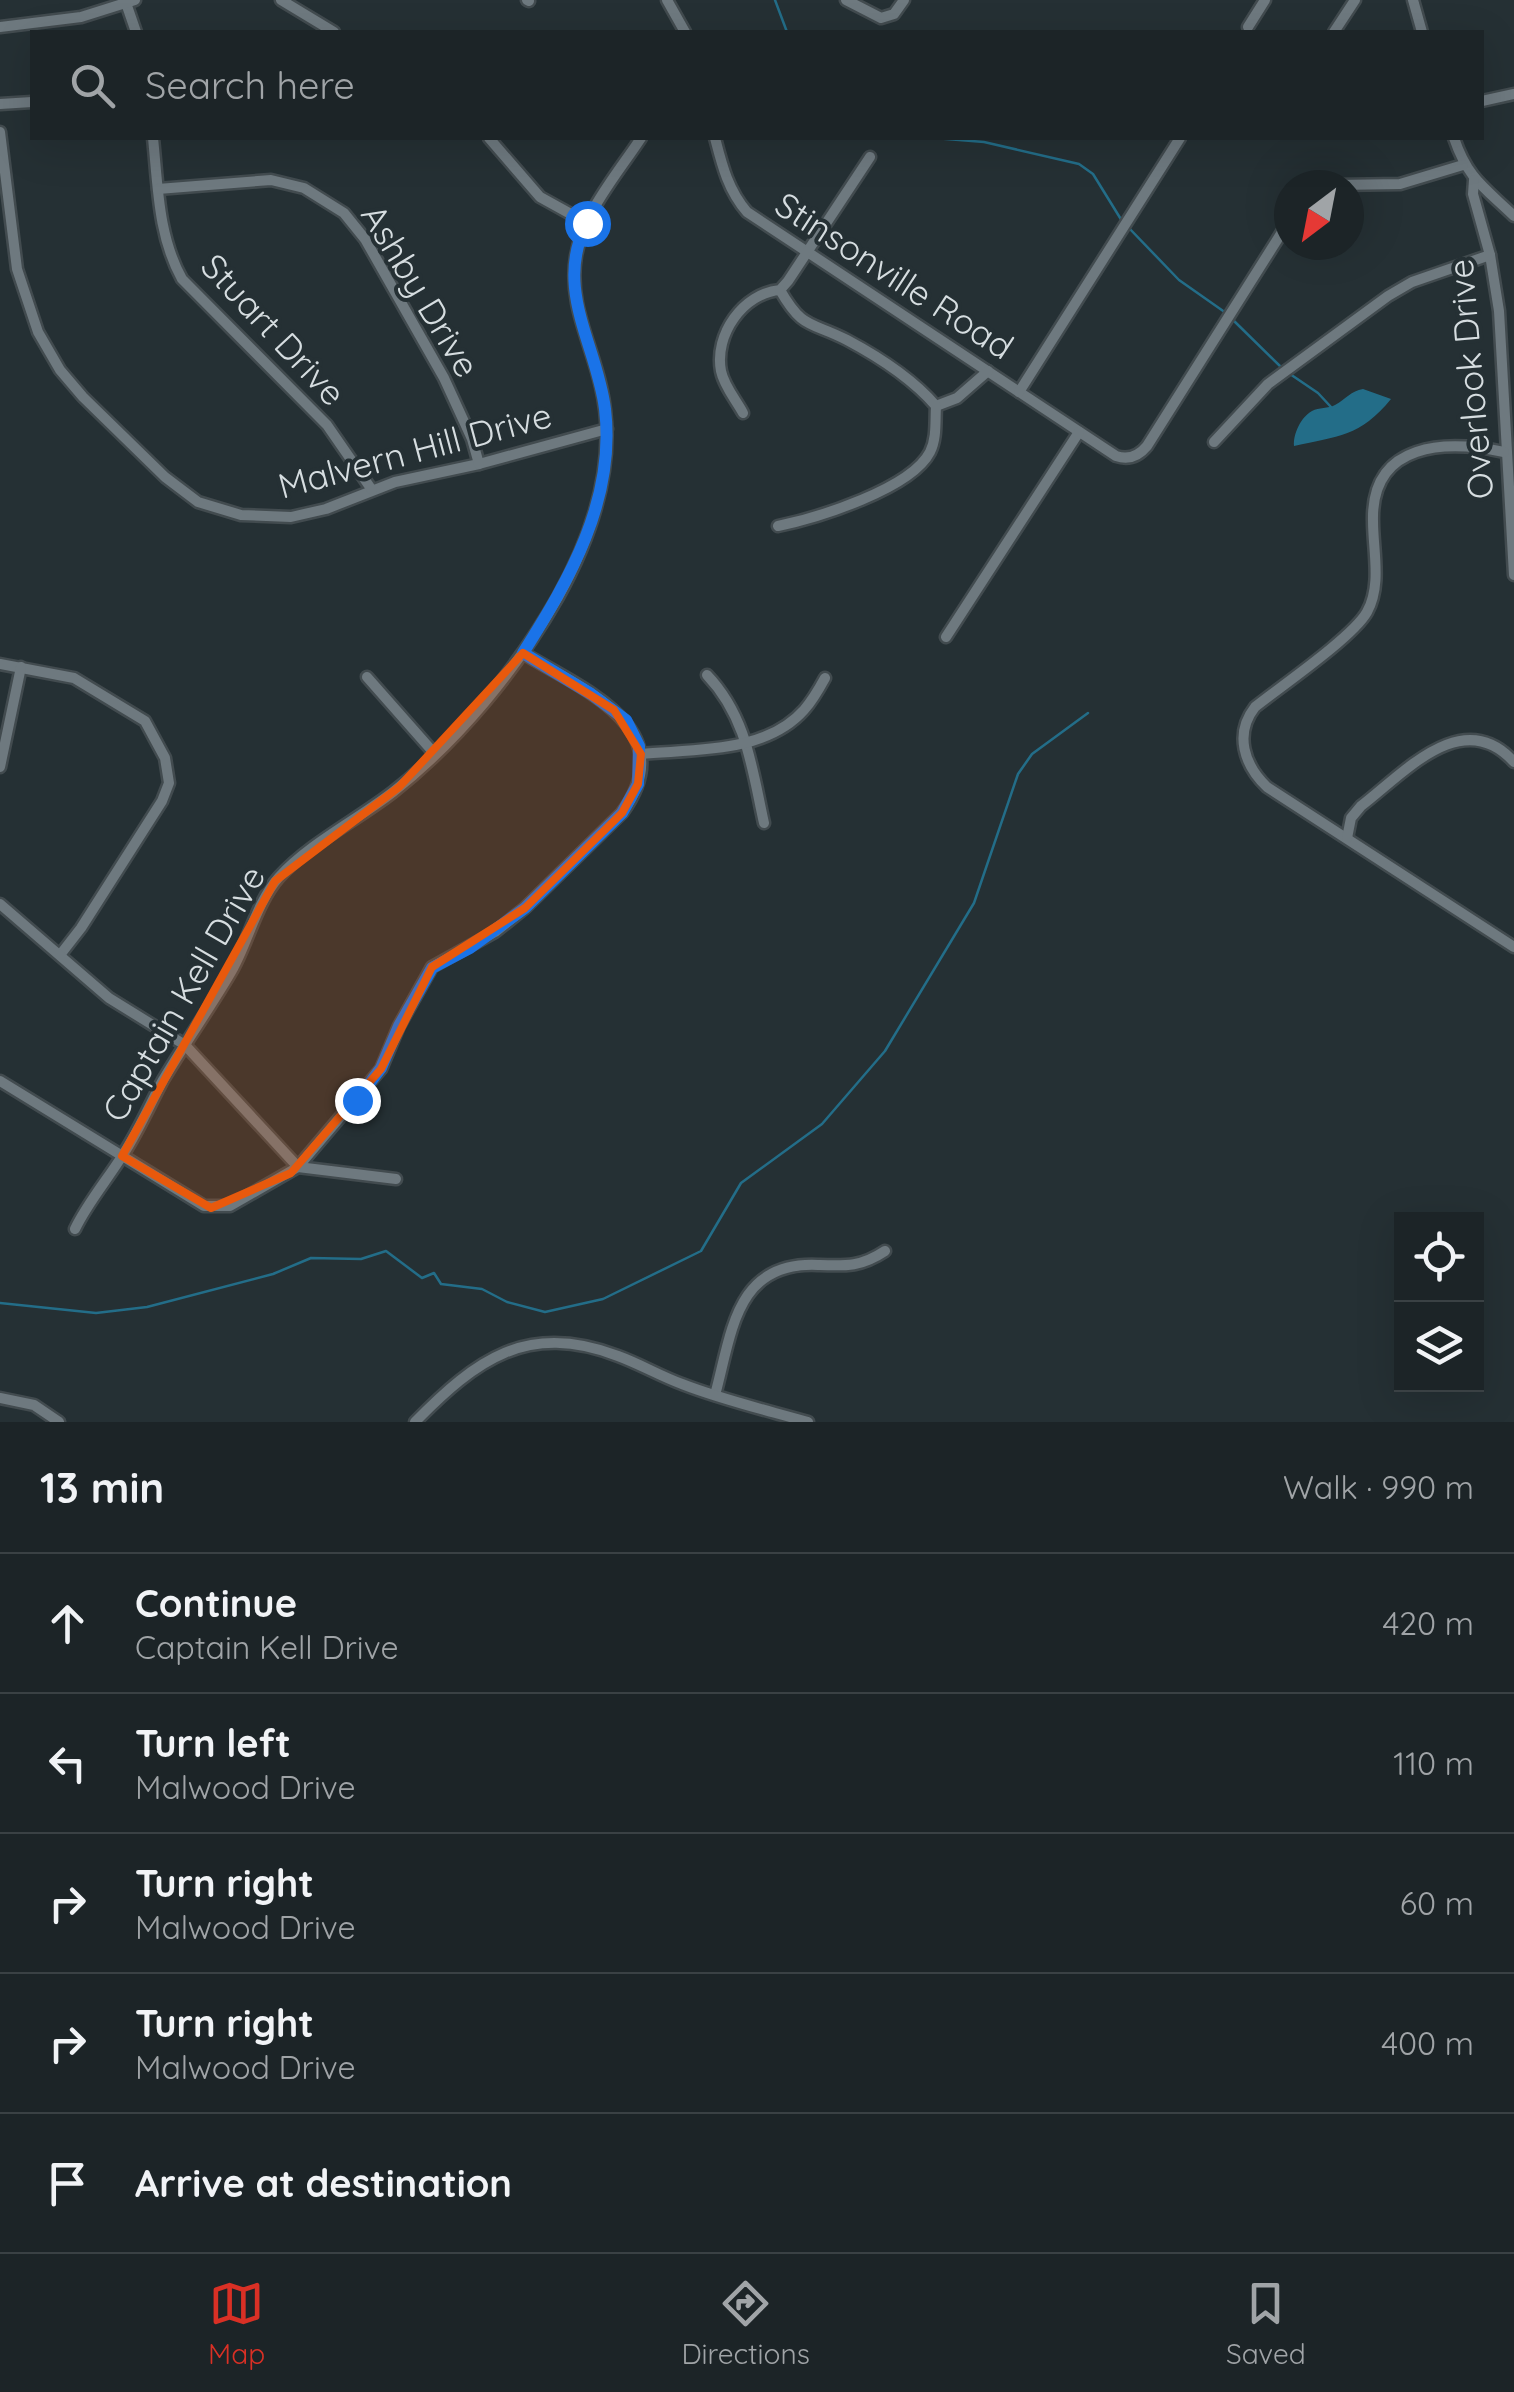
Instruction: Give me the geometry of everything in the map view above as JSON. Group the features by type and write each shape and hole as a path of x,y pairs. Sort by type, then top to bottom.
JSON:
{"street":[{"path":"280,0 331,30"},
{"path":"667,0 684,30"},
{"path":"846,0 880,18 894,14 904,0"},
{"path":"1248,27 1265,0"},
{"path":"1335,30 1354,0"},
{"path":"1413,0 1421,30"},
{"path":"0,27 81,17 130,1 136,30"},
{"path":"1484,102 1514,94"},
{"path":"0,104 30,102"},
{"name":"Malvern Hill Drive","path":"0,132 2,176 16,269 38,332 70,384 165,476 198,502 254,517 291,517 326,510 395,482 479,464 606,429"},
{"name":"Stuart Drive","path":"153,140 166,241 182,279 327,426 372,490"},
{"path":"490,140 540,197 587,223"},
{"name":"Captain Kell Drive","path":"75,1229 236,964 276,881 398,788 434,754 523,653 559,596 590,527 604,474 606,429 601,386 582,332 574,291 576,255 587,223 640,140"},
{"name":"Stinsonville Road","path":"716,140 734,198 747,212 1125,459 1142,452 1274,245"},
{"path":"1019,392 1179,140"},
{"path":"1455,140 1463,165 1474,180 1514,216"},
{"path":"743,413 722,377 722,345 740,309 780,290 870,156"},
{"path":"1364,185 1400,184 1463,165"},
{"name":"Ashby Drive","path":"158,189 271,180 304,188 344,212 365,239 444,378 479,464"},
{"name":"Overlook Drive","path":"1474,180 1473,194 1490,255 1502,351 1504,452 1514,575"},
{"path":"1214,442 1268,384 1388,296 1412,282 1490,255"},
{"path":"778,526 863,500 915,468 932,449 936,406 918,386 848,340 801,320 780,290"},
{"path":"936,406 957,398 988,370"},
{"path":"946,637 1079,432"},
{"path":"1504,452 1453,444 1414,453 1392,467 1374,500 1376,575 1367,612 1353,628 1255,707 1247,718 1243,746 1253,772 1267,786 1514,947"},
{"path":"0,1081 211,1208 230,1206 298,1167 381,1068 405,1014 432,968 470,948 525,908 622,813 638,784 640,754 634,732 614,710 523,653"},
{"path":"0,664 74,678 145,721 165,758 169,783 162,802 82,928 60,955"},
{"path":"0,768 21,666"},
{"path":"707,675 730,702 747,742 764,823"},
{"path":"367,677 434,754"},
{"path":"640,754 747,742 781,728 803,712 826,678"},
{"path":"1346,838 1351,818 1361,806 1440,747 1468,738 1509,749 1514,762"},
{"path":"0,904 110,998 185,1045 298,1167 396,1179"},
{"path":"715,1396 742,1305 759,1280 799,1265 860,1265 885,1251"},
{"path":"422,1420 450,1385 492,1356 534,1344 557,1343 602,1350 715,1396 808,1422"},
{"path":"0,1398 34,1405 59,1422"},
{"path":"759,1422 761,1409"}],"highlighted area":[{"path":"523,653 614,710 641,754 638,784 622,813 525,908 432,967 381,1069 291,1173 211,1208 122,1156 275,881 399,787"}],"water":[{"path":"1363,389 1391,399 1358,428 1294,446 1298,426 1308,414"}],"waterway":[{"path":"775,0 786,30"},
{"path":"959,140 1079,164 1093,174 1122,221"},
{"path":"1128,227 1179,280 1226,313"},
{"path":"1232,319 1283,369"},
{"path":"1290,374 1331,407"},
{"path":"0,1303 96,1313 147,1307 273,1274 311,1258 361,1259 386,1251 422,1278 434,1273 441,1284 482,1289 507,1302 545,1312 603,1299 701,1251 741,1183 822,1124 885,1051 974,903 1018,774 1032,754 1088,713"}],"route":[{"path":"357,1100 381,1068 417,990 432,968 495,932 525,908 622,813 638,784 639,746 626,720 523,653 559,596 584,542 604,474 605,409 574,291 576,255 587,223"}]}
